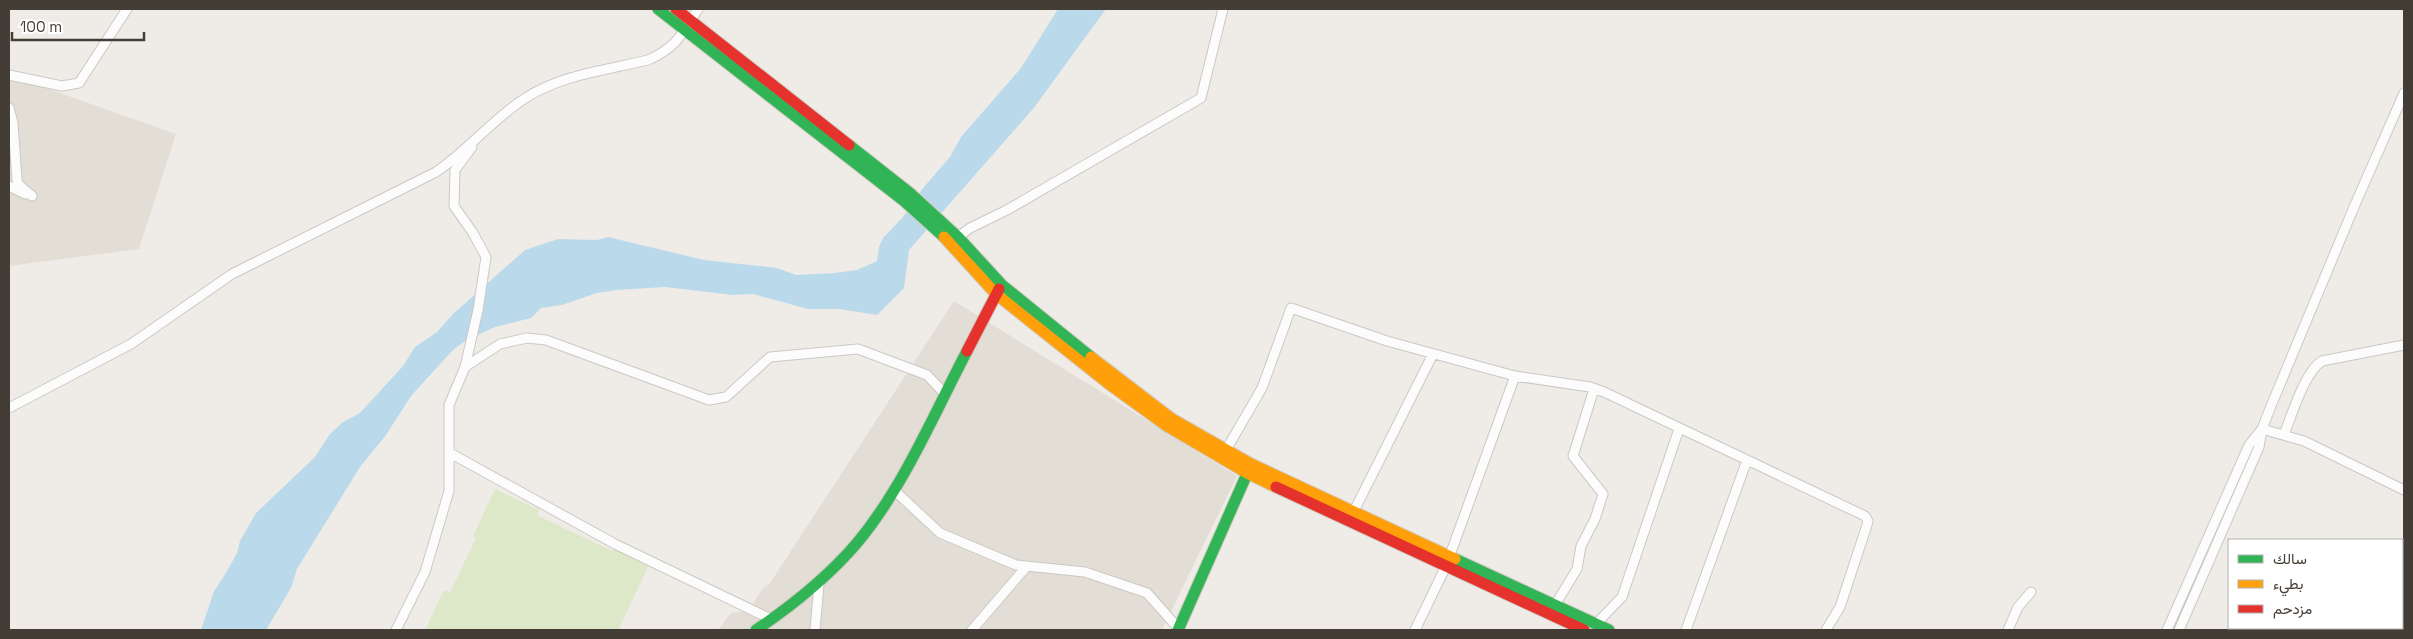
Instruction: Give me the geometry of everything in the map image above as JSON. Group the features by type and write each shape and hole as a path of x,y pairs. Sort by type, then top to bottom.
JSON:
{"street":[{"path":"9,74 62,86 79,83 127,9"},
{"path":"658,9 688,26 907,197 937,223 999,290 1109,384 1159,421 1249,469 1587,627 1609,630"},
{"path":"676,9 688,26"},
{"path":"9,408 130,344 232,274 436,172 450,163 490,124 525,98 558,81 648,60 662,54 674,45 698,9"},
{"path":"958,237 970,228 1007,210 1201,98 1223,9"},
{"path":"2179,630 2259,447 2262,429 2354,207 2404,93"},
{"path":"9,108 13,123 17,180 19,185 32,196 9,186"},
{"path":"396,630 425,572 449,491 449,405 465,367 478,310 486,257 473,233 454,206 455,170 490,124"},
{"path":"937,223 958,237 999,290 1172,419 1226,450 1249,469 1353,513 1448,562 1555,605 1587,627"},
{"path":"756,630 819,584 857,543 894,490 999,290"},
{"path":"1226,450 1262,388 1291,308 1387,341 1515,376 1594,389 1865,516 1868,520 1840,607 1826,630"},
{"path":"465,367 500,344 527,338 546,340 709,400 726,397 770,357 858,349 926,375 945,394"},
{"path":"2284,434 2308,378 2317,364 2322,361 2404,345"},
{"path":"1353,513 1433,354"},
{"path":"1415,630 1448,562 1515,376"},
{"path":"1555,605 1577,569 1581,546 1595,519 1603,494 1573,456 1594,389"},
{"path":"1587,627 1622,598 1679,429"},
{"path":"2262,429 2284,434 2404,490"},
{"path":"2167,630 2249,444 2262,429"},
{"path":"450,453 615,544 770,619"},
{"path":"1686,630 1747,460"},
{"path":"894,490 940,533 1016,565 1085,572 1147,593 1179,630 1249,469"},
{"path":"972,630 1027,566"},
{"path":"815,630 819,584"},
{"path":"2008,630 2018,607 2032,592"}],"shaded area":[{"path":"9,75 176,134 139,249 9,266"},
{"path":"954,301 1237,476 1162,630 718,630 731,613 748,611 763,588 770,583"}],"green space":[{"path":"495,489 539,510 537,515 612,551 614,548 649,565 618,630 425,630 444,590 450,592 476,538 473,536"}],"water":[{"path":"1058,9 1106,9 1033,109 909,250 904,288 877,315 839,309 808,309 753,294 733,295 665,287 597,293 562,305 541,308 531,318 495,327 465,341 453,350 411,396 386,435 360,467 297,569 291,588 266,630 201,630 214,591 237,553 240,541 256,513 315,457 330,434 343,422 360,413 403,366 415,347 437,332 453,314 525,250 558,239 597,240 608,237 704,260 777,268 796,275 857,270 877,261 879,247 883,238 903,217 923,188 950,157 961,137 1021,68"}],"traffic: fast":[{"path":"658,9 904,201 944,237"},
{"path":"849,145 910,193 958,237 1002,285 1091,357"},
{"path":"756,630 822,579 857,543 874,522 917,450 967,351"},
{"path":"1178,630 1250,467"},
{"path":"1455,559 1609,630"}],"traffic: slow":[{"path":"944,237 996,294 1109,384 1167,426 1247,473 1276,487"},
{"path":"1091,357 1172,419 1251,464 1455,559"}],"traffic: jam":[{"path":"676,9 849,145"},
{"path":"967,351 999,289"},
{"path":"1276,487 1584,630"}]}
